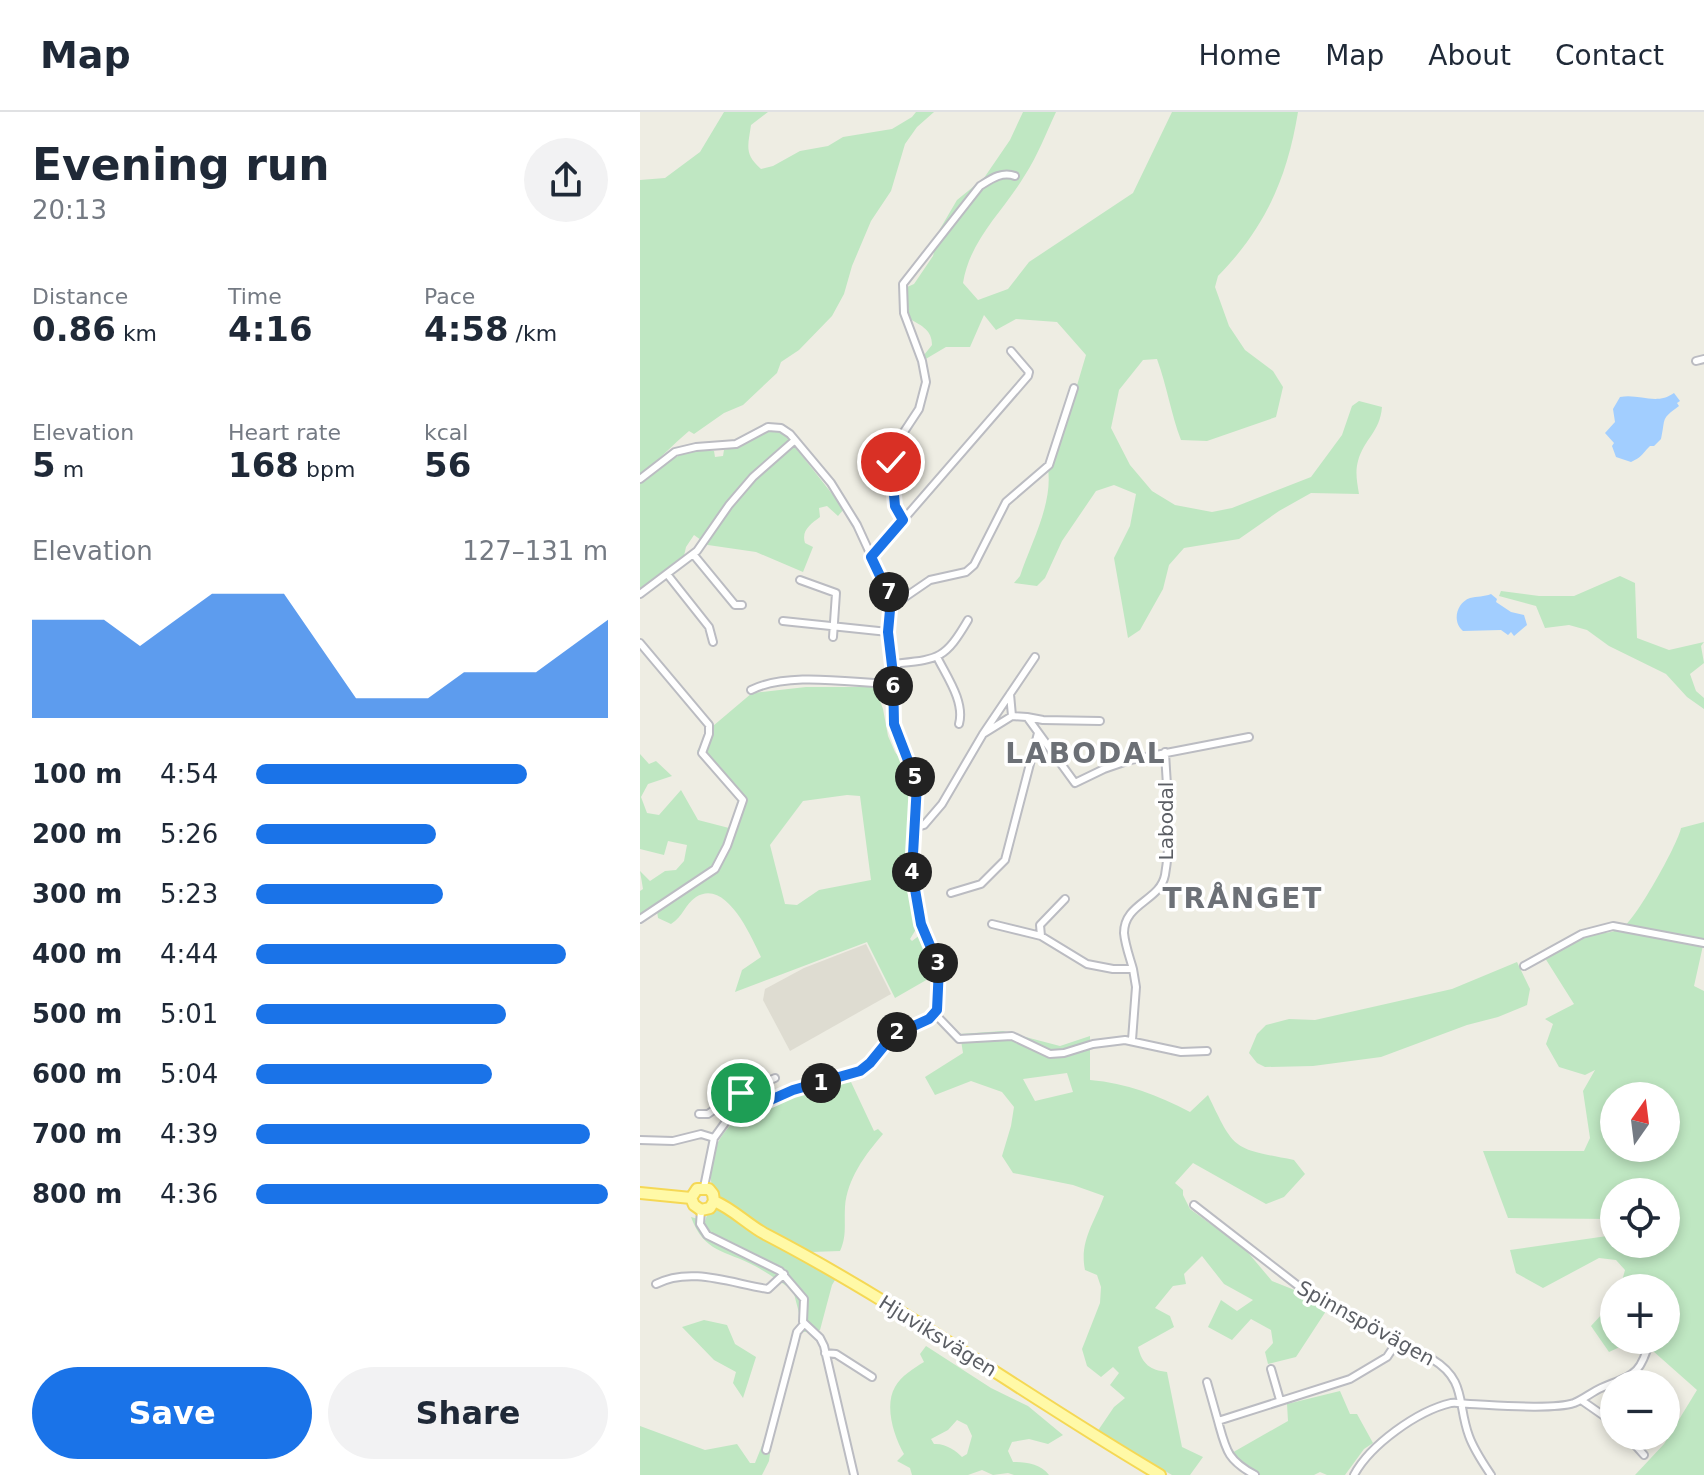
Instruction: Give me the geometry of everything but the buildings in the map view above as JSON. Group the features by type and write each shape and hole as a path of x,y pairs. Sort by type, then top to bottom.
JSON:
{"main road":[{"path":"691,1198 696,1190 704,1187"},
{"name":"Hjuviksvägen","path":"704,1187 712,1192 714,1201 754,1227 820,1262 1160,1475"},
{"path":"640,1193 691,1198"},
{"path":"691,1198 701,1210 710,1208 714,1201"}],"street":[{"path":"903,520 895,506 891,462 896,444 919,409 926,387 922,361 904,313 903,284 980,186 996,176 1009,173 1015,176"},
{"path":"871,557 1028,376 1029,372 1011,351"},
{"path":"890,604 895,604 930,580 966,572 974,565 1006,502 1049,465 1074,388"},
{"path":"640,479 675,452 736,444 768,427 786,430 842,499 887,587 896,735 917,784 912,872 917,905 940,973 935,1014 892,1036 870,1063 854,1074 793,1090 727,1120 714,1138 704,1187"},
{"path":"640,594 693,554 753,477 795,440"},
{"path":"693,554 735,605 742,605"},
{"path":"667,574 709,627 713,642"},
{"path":"800,580 836,593 833,637"},
{"path":"892,664 937,657 952,647 968,620"},
{"path":"783,621 888,632"},
{"path":"640,643 709,725 710,732 702,753 743,800 715,869 640,919"},
{"path":"937,657 959,703 959,724"},
{"path":"914,828 924,825 942,804 983,734 1035,657"},
{"path":"751,690 793,681 893,684"},
{"path":"1010,694 1012,716"},
{"path":"983,734 1012,716 1100,721"},
{"name":"Labodal","path":"1027,717 1075,783 1116,764 1249,737"},
{"path":"951,893 981,884 1005,860 1038,733"},
{"name":"Labodal","path":"1132,1040 1136,987 1125,935 1126,923 1135,908 1161,888 1165,875 1168,820 1165,752"},
{"path":"1041,936 1040,925 1065,899"},
{"path":"992,924 1041,936 1087,964 1133,969"},
{"path":"1524,966 1582,934 1613,926 1704,943"},
{"path":"935,1014 959,1039 1012,1036 1050,1054 1107,1041 1132,1040 1181,1052 1207,1051"},
{"path":"699,1114 708,1114 727,1100 775,1078"},
{"path":"749,1089 757,1106"},
{"path":"640,1140 673,1141 701,1134 714,1138"},
{"name":"Spinnspövägen","path":"1194,1205 1301,1288 1432,1359 1450,1372 1462,1403 1470,1439 1491,1475"},
{"path":"701,1210 700,1224 707,1235 784,1274 804,1299 804,1324 798,1330 766,1450"},
{"path":"656,1284 672,1279 705,1278 768,1289 784,1274"},
{"path":"804,1324 820,1338 825,1353 854,1475"},
{"path":"1218,1421 1350,1379 1387,1357 1397,1342"},
{"path":"825,1353 836,1354 872,1377"},
{"path":"1354,1475 1373,1449 1404,1426 1441,1407 1462,1403 1557,1406 1581,1400 1641,1367 1645,1354"},
{"path":"1271,1369 1280,1400"},
{"path":"1207,1382 1227,1453 1238,1465 1255,1475"},
{"path":"1581,1400 1600,1413"},
{"path":"1640,1450 1644,1455"}],"shaded area":[{"path":"866,944 891,994 790,1051 763,1000 765,989 804,968"}],"green space":[{"path":"724,112 768,112 751,125 749,139 750,154 761,169 800,151 828,146 843,137 892,129 916,112 934,112 917,127 905,144 891,191 871,221 844,294 832,316 799,350 781,362 777,373 743,405 724,413 694,434 689,431 640,476 640,180 665,178 700,152"},
{"path":"1023,112 1056,112 1030,167 988,226 967,267 963,283 978,300 1008,289 1029,262 1133,193 1172,112 1298,112 1287,159 1272,201 1249,240 1218,276 1215,287 1229,326 1245,350 1273,371 1283,387 1276,417 1207,441 1181,440 1157,359 1143,360 1119,390 1111,428 1130,465 1152,491 1175,505 1212,512 1232,508 1311,477 1342,435 1352,406 1359,401 1382,407 1378,423 1358,461 1359,494 1311,493 1239,539 1184,548 1169,565 1163,589 1140,630 1128,638 1114,558 1130,526 1136,494 1114,485 1096,491 1062,541 1045,578 1037,586 1014,583 1020,576 1040,523 1047,496 1048,469 1059,446 1086,355 1057,322 1016,319 996,330 984,315 970,347 946,347 924,360 932,345 930,336 926,329 910,319 905,288 914,284 933,256 940,229 957,200 984,178 1010,140"},
{"path":"771,430 788,438 844,509 838,516 827,506 819,508 820,517 804,534 805,543 813,547 803,572 756,552 708,545 694,535 684,556 640,591 640,484 683,454 703,450 714,451 715,457 723,456 724,450 740,446"},
{"path":"1620,576 1635,583 1637,638 1669,650 1704,642 1701,646 1704,663 1690,674 1696,691 1704,698 1704,709 1687,697 1666,674 1609,646 1587,630 1569,625 1545,628 1536,606 1499,596 1501,591 1574,596"},
{"path":"806,687 875,687 888,736 910,772 912,787 907,866 910,887 906,888 918,926 910,939 912,941 920,935 935,975 895,998 867,942 735,992 742,970 761,957 744,924 727,902 707,893 696,897 671,924 658,918 656,904 640,915 640,891 643,889 640,871 650,881 665,871 676,870 684,861 687,845 668,841 664,855 640,849 640,754 649,764 656,761 672,776 648,784 641,797 647,813 659,815 681,790 698,820 729,828 739,802 697,751 713,726 752,693","holes":["860,796 871,880 819,890 797,905 785,904 770,845 803,801"]},
{"path":"1704,822 1704,941 1694,986 1704,991 1704,1475 1635,1475 1658,1450 1680,1450 1680,1418 1697,1390 1680,1375 1680,1370 1674,1370 1656,1354 1680,1354 1680,1274 1624,1274 1625,1270 1616,1260 1599,1258 1543,1288 1516,1273 1510,1250 1600,1237 1600,1258 1680,1258 1680,1178 1600,1178 1600,1219 1508,1218 1483,1151 1584,1151 1590,1138 1583,1091 1595,1070 1585,1075 1559,1067 1546,1044 1553,1024 1545,1019 1574,1004 1545,958 1578,939 1621,929 1627,924 1672,850 1681,828"},
{"path":"1517,962 1530,989 1527,1005 1381,1057 1313,1066 1265,1067 1249,1053 1257,1034 1266,1025 1289,1019 1315,1020 1452,989"},
{"path":"1003,1031 1060,1046 1090,1036 1090,1080 1142,1091 1190,1112 1208,1095 1224,1127 1238,1144 1258,1153 1294,1160 1305,1174 1284,1197 1266,1204 1193,1163 1175,1183 1183,1190 1190,1209 1245,1249 1272,1281 1328,1308 1296,1357 1268,1364 1265,1352 1273,1343 1271,1330 1251,1319 1232,1340 1208,1327 1221,1300 1237,1311 1253,1300 1224,1284 1202,1256 1184,1274 1186,1284 1173,1286 1155,1308 1170,1316 1174,1327 1138,1347 1148,1365 1167,1372 1182,1447 1203,1457 1190,1475 1172,1475 1097,1432 1114,1407 1125,1398 1110,1385 1119,1373 1113,1367 1101,1377 1087,1366 1082,1349 1100,1303 1101,1287 1097,1275 1085,1270 1084,1250 1104,1196 1073,1185 1013,1173 1002,1156 1014,1107 1002,1092 971,1081 935,1095 925,1077 963,1053 960,1034","holes":["1067,1073 1073,1092 1035,1101 1023,1079"]},
{"path":"851,1082 874,1131 878,1129 883,1134 864,1159 849,1187 840,1251 811,1252 841,1270 832,1285 820,1330 804,1332 793,1290 755,1266 709,1244 696,1229 691,1217 705,1221 707,1215 714,1211 710,1169 717,1144 732,1124 801,1092"},
{"path":"1600,1316 1600,1339 1591,1326"},
{"path":"704,1320 727,1325 735,1344 756,1357 743,1398 733,1383 736,1372 714,1360 682,1327"},
{"path":"926,1346 991,1388 1028,1406 1063,1435 1048,1444 1029,1439 1012,1442 1008,1451 1013,1462 1038,1466 1049,1475 993,1475 982,1470 968,1475 912,1475 910,1468 897,1461 904,1454 892,1421 890,1403 901,1379 924,1362 920,1354","holes":["957,1420 967,1425 972,1436 967,1454 962,1457 950,1448 934,1444 931,1439 948,1430"]},
{"path":"1340,1391 1350,1414 1357,1414 1373,1443 1364,1449 1345,1475 1320,1472 1314,1475 1259,1475 1230,1454 1288,1421 1287,1404"},
{"path":"640,1426 705,1450 737,1444 750,1463 755,1463 765,1438 772,1439 769,1461 762,1475 640,1475"}],"water":[{"path":"1674,393 1680,401 1677,403 1679,406 1665,420 1661,439 1631,462 1616,457 1612,446 1614,443 1605,433 1615,422 1613,409 1620,397 1661,399"},
{"path":"1491,594 1497,599 1496,602 1511,612 1524,615 1527,625 1514,636 1501,630 1463,631 1457,623 1459,608 1465,600"}],"district":[{"name":"LABODAL","path":"1086,753"},
{"name":"TRÅNGET","path":"1243,898"}],"route":[{"path":"741,1093 749,1089 757,1106 793,1090 854,1074 870,1063 892,1036 929,1019 937,1010 939,967 921,924 912,872 917,784 894,724 888,632 891,599 871,557 903,520 895,506 891,462"}]}
